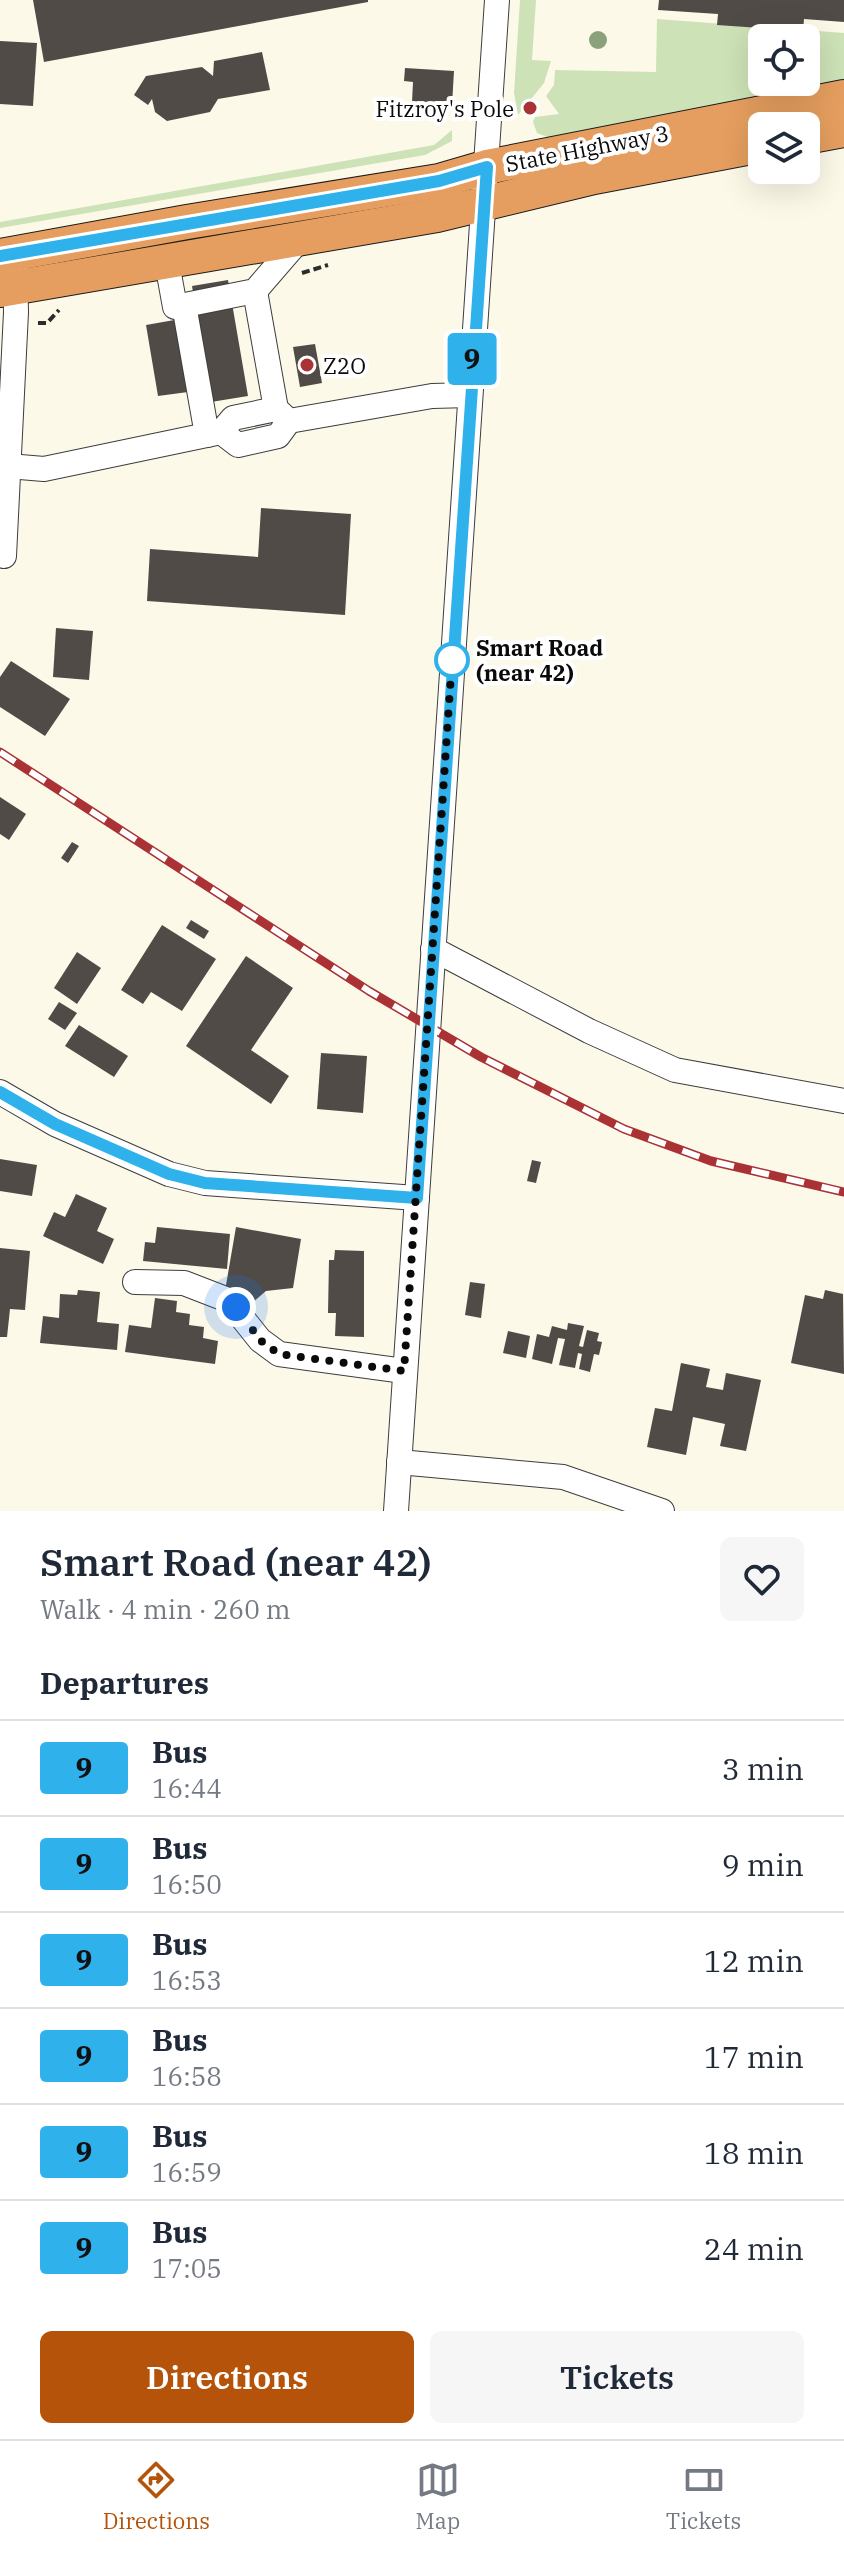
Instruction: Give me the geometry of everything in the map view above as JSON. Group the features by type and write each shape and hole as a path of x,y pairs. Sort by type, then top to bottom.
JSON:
{"highway":[{"name":"State Highway 3","path":"7,255 439,181 487,167 844,97"},
{"path":"820,134 844,130"},
{"name":"State Highway 3","path":"8,289 484,206 594,177 748,148"}],"street":[{"path":"396,1511 497,0"},
{"path":"167,263 175,307 255,291 299,240"},
{"path":"4,556 8,466 7,255"},
{"path":"255,291 282,415"},
{"path":"184,305 214,433"},
{"path":"8,466 44,469 214,433 233,418 282,415 432,396 470,395"},
{"path":"433,949 589,1031 675,1070 844,1101"},
{"path":"0,1092 55,1124 169,1174 205,1183 417,1198"},
{"path":"135,1282 184,1283 228,1300 260,1340 279,1354 404,1371"},
{"path":"399,1462 563,1477 662,1511"}],"green space":[{"path":"520,0 536,0 532,60 551,61 544,83 518,115 514,93"},
{"path":"657,19 748,26 748,96 769,96 553,139 537,133 533,122 535,117 559,114 546,96 554,85 555,70 656,72"},
{"path":"820,31 844,33 844,81 820,86"},
{"path":"452,130 452,141 425,155 0,228 0,222 434,145"}],"building":[{"path":"33,0 368,0 368,2 44,62"},
{"path":"659,0 844,0 844,22 804,19 804,24 748,24 748,27 717,25 718,14 658,10"},
{"path":"0,41 37,43 33,106 0,104"},
{"path":"262,52 270,90 218,99 210,112 167,121 155,112 152,99 148,105 134,95 146,76 202,67 213,76 214,61"},
{"path":"405,68 454,71 452,105 412,102 413,82 404,81"},
{"path":"228,280 248,396 211,402 188,392 158,396 146,325 197,316 192,286"},
{"name":"Z2O","path":"315,344 322,383 300,387 293,347"},
{"path":"261,508 351,514 345,615 147,601 150,549 258,557"},
{"path":"56,628 93,631 89,680 53,677"},
{"path":"11,661 70,699 45,736 0,707 0,677"},
{"path":"0,797 26,814 9,840 0,834"},
{"path":"72,842 79,846 68,863 61,858"},
{"path":"191,920 209,931 204,939 186,928"},
{"path":"162,925 216,959 182,1011 151,992 143,1004 121,990"},
{"path":"77,952 101,968 77,1004 54,988"},
{"path":"246,956 293,988 251,1050 289,1076 271,1104 186,1046"},
{"path":"59,1002 77,1013 65,1030 48,1019"},
{"path":"79,1025 128,1056 114,1077 65,1046"},
{"path":"321,1053 367,1056 363,1113 317,1109"},
{"path":"0,1159 37,1165 32,1196 0,1191"},
{"path":"532,1160 541,1162 536,1183 527,1181"},
{"path":"76,1194 107,1208 97,1231 114,1239 103,1264 43,1236 54,1212 65,1217"},
{"path":"157,1227 230,1234 227,1269 143,1261 145,1242 155,1243"},
{"path":"236,1227 301,1239 293,1288 266,1291 246,1308 225,1291"},
{"path":"0,1248 30,1251 25,1310 10,1309 7,1337 0,1337"},
{"path":"335,1250 364,1251 364,1337 335,1336 336,1313 328,1313 329,1260 334,1260"},
{"path":"470,1282 485,1284 481,1318 465,1315"},
{"path":"78,1290 100,1292 97,1322 119,1324 117,1350 40,1343 43,1316 59,1318 60,1294 77,1295"},
{"path":"825,1290 843,1294 844,1374 791,1363 805,1295 823,1299"},
{"path":"155,1298 177,1301 176,1312 190,1314 189,1325 204,1327 203,1338 218,1341 215,1364 125,1352 129,1325 151,1328"},
{"path":"568,1323 584,1326 579,1346 583,1347 587,1330 599,1333 597,1341 602,1342 599,1355 594,1354 590,1372 579,1369 582,1354 578,1353 575,1368 559,1365 565,1339 558,1338 552,1364 532,1359 537,1334 549,1337 552,1326 567,1330"},
{"path":"508,1331 530,1336 526,1358 503,1353"},
{"path":"681,1363 710,1369 706,1387 723,1390 726,1373 761,1380 746,1451 720,1446 725,1424 693,1417 686,1455 647,1447 655,1408 672,1411"}],"railway":[{"path":"0,752 369,991 481,1057 624,1129 711,1161 844,1192"}],"bus line":[{"name":"9","path":"0,256 439,181 487,167 417,1198 205,1183 169,1174 133,1161 55,1124 0,1092"}],"place":[{"name":"Fitzroy's Pole","path":"530,108"},
{"name":"Z2O","path":"307,365"},
{"name":"Smart Road (near 42)","path":"452,660"}],"route":[{"path":"236,1307 260,1340 279,1354 404,1371 452,660"}]}
